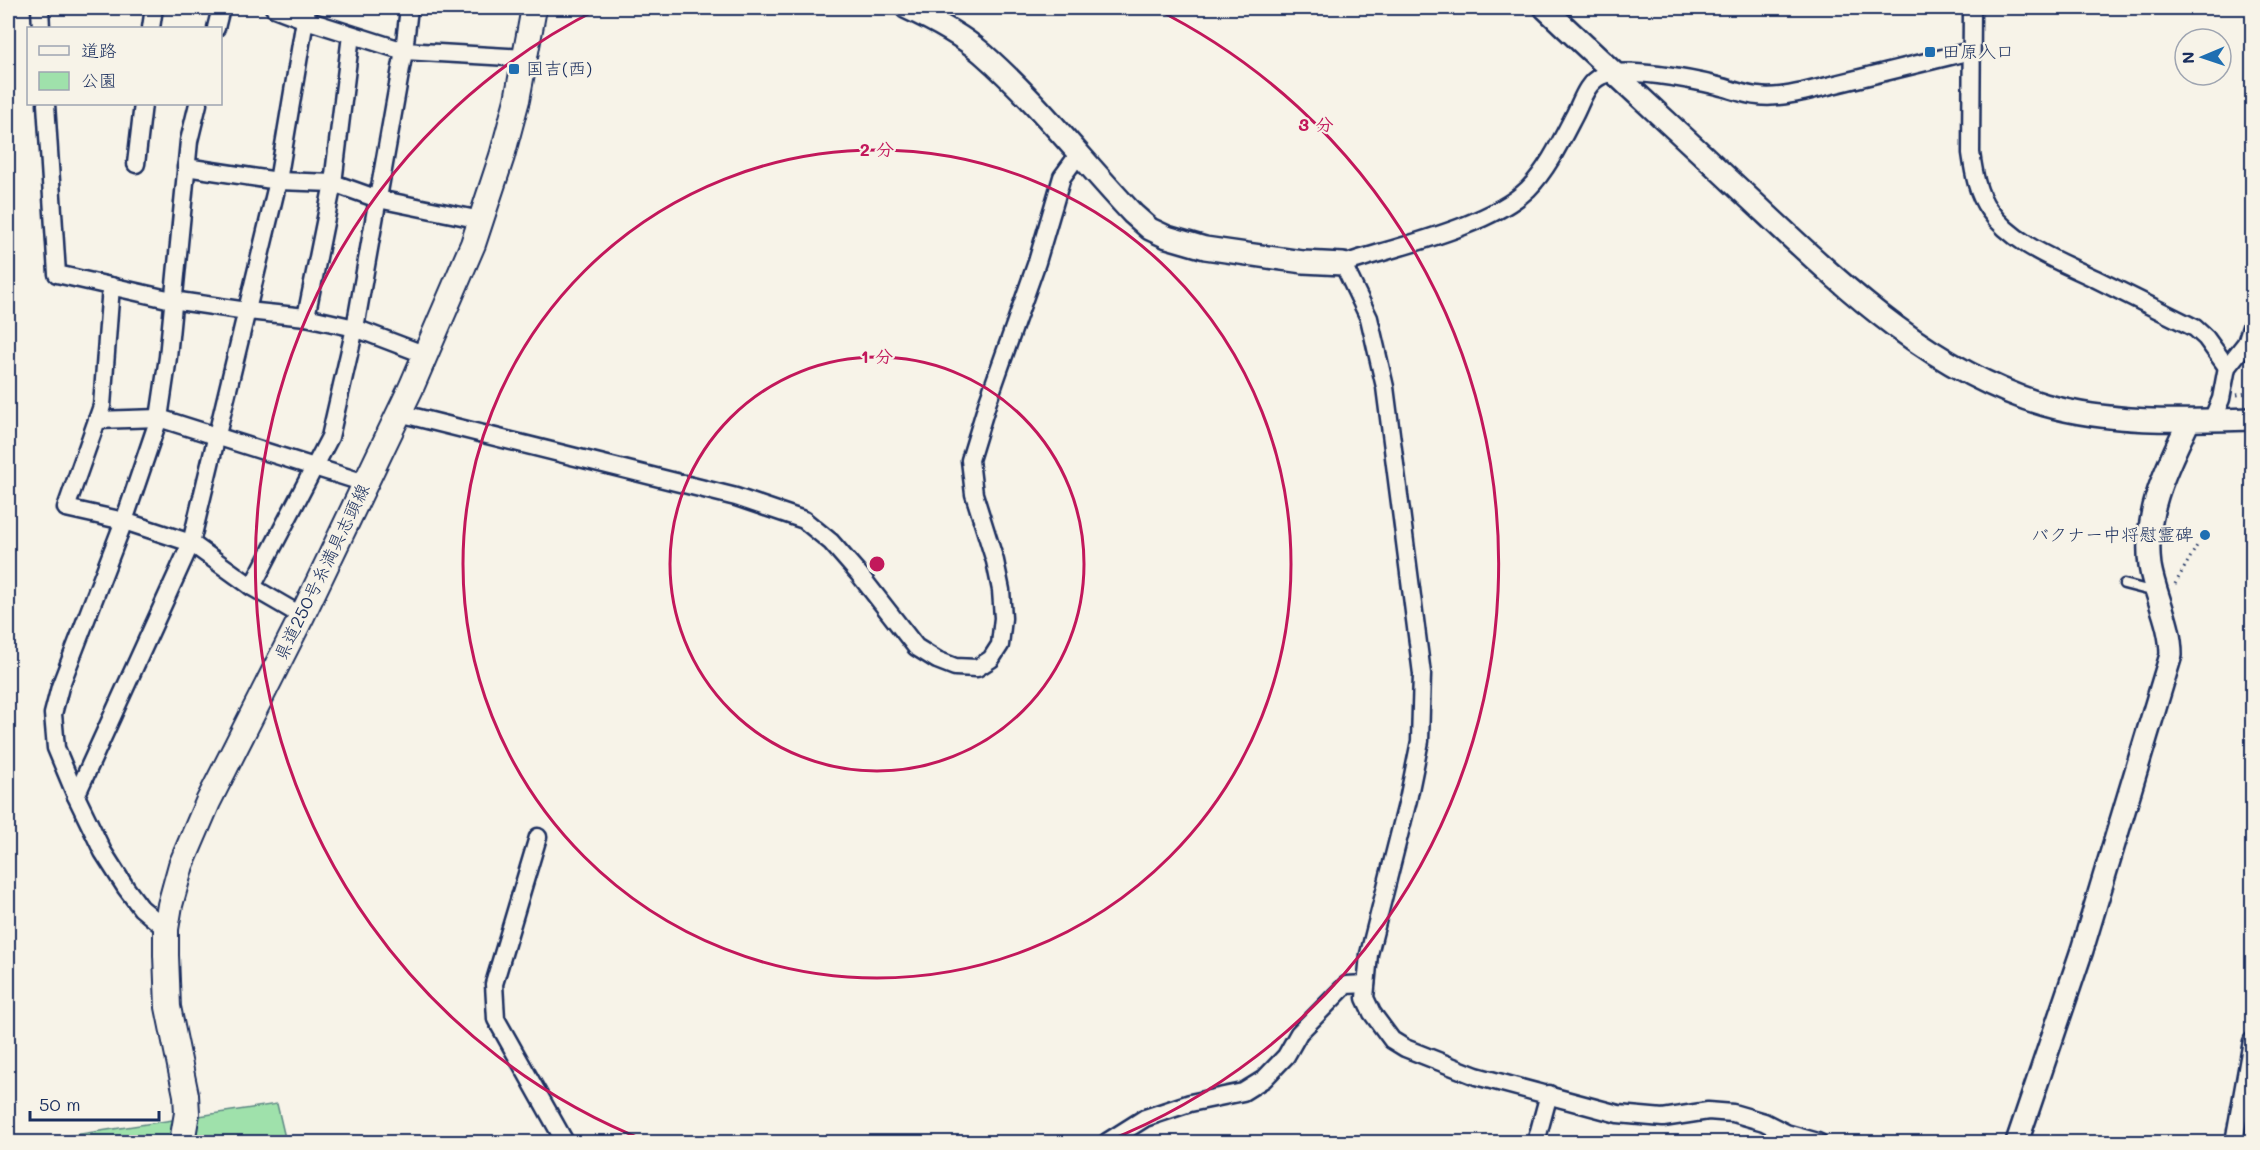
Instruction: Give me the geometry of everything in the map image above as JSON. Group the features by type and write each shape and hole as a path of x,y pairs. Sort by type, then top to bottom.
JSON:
{"main road":[{"name":"県道250号糸満具志頭線","path":"182,1143 187,1113 186,1095 168,1007 166,929 181,865 199,822 302,616 426,355 481,220 502,156 526,58 534,8"}],"street":[{"path":"40,8 41,27"},
{"path":"152,27 154,8"},
{"path":"216,27 221,8"},
{"path":"274,8 305,14 351,35 404,51 526,58"},
{"path":"252,587 330,436 355,328 404,51 409,8"},
{"path":"907,8 944,27 980,51 1133,214 1150,229 1167,237 1205,248 1303,262 1343,264 1424,240 1472,222 1512,202 1528,189 1541,173 1588,87 1601,75 1646,73 1706,83 1757,96 1778,96 1971,51"},
{"path":"1545,8 1818,262 1881,316 1944,361 2006,390 2046,405 2134,420 2189,421 2253,418"},
{"path":"1972,8 1972,164 1979,192 1989,210 2001,224 2035,250 2195,328 2206,338 2227,367"},
{"path":"76,796 191,543 279,181 305,14"},
{"path":"306,317 333,183 351,35"},
{"path":"46,105 57,274 172,300 306,317 355,328 426,355"},
{"path":"136,164 143,105"},
{"path":"166,929 141,908 103,852 56,748 53,714 60,687 124,521 159,418 168,357 189,141 198,105"},
{"path":"399,413 736,497 804,520 831,542 916,647 937,660 956,667 977,668 991,659 1000,645 1003,618 1001,590 995,561 974,494 970,460 988,400 1037,262 1062,177 1078,155"},
{"path":"186,167 279,181 333,183 378,199 481,220"},
{"path":"1343,264 1369,318 1385,387 1422,674 1420,741 1408,800 1369,954 1365,998 1372,1013 1392,1040 1405,1048 1476,1076 1629,1115 1662,1118 1708,1111 1733,1113 1818,1143"},
{"path":"111,286 102,406 66,508 124,521 191,543 252,587 302,616"},
{"path":"2212,420 2221,399 2227,367 2246,343 2253,324"},
{"path":"97,420 159,418 365,483"},
{"path":"2017,1143 2082,950 2171,655 2167,589 2150,565 2150,521 2159,486 2189,421"},
{"path":"538,837 494,984 496,1019 565,1143"},
{"path":"1107,1143 1145,1118 1190,1103 1243,1092 1264,1080 1286,1056 1299,1033 1346,985 1366,984"},
{"path":"2234,1143 2253,1041"},
{"path":"1536,1143 1549,1094"}],"lane":[{"path":"2124,584 2167,589"}],"path":[{"path":"2167,589 2198,544"}],"green space":[{"path":"277,1104 286,1142 28,1142"}],"place":[{"name":"田原入口","path":"1930,52"},
{"name":"国吉(西)","path":"514,69"},
{"name":"バクナー中将慰霊碑","path":"2205,535"}]}
